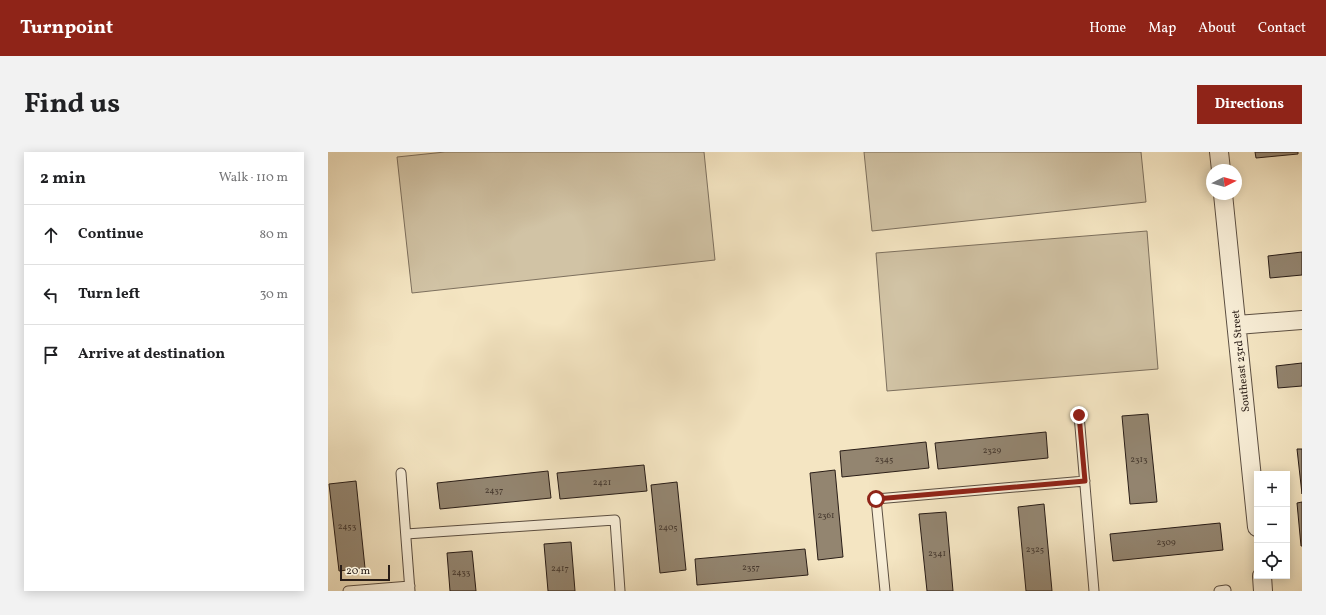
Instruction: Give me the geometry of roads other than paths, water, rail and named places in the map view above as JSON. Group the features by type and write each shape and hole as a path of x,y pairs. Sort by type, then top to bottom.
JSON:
{"street":[{"path":"1219,152 1220,164"},
{"name":"Southeast 23rd Street","path":"1225,200 1255,507"},
{"path":"1237,325 1302,320"},
{"path":"1262,579 1263,591"}],"lane":[{"path":"1079,415 1094,591"},
{"path":"348,591 410,589 401,473"},
{"path":"885,591 876,499 1085,481"},
{"path":"406,534 615,520 620,591"}]}
